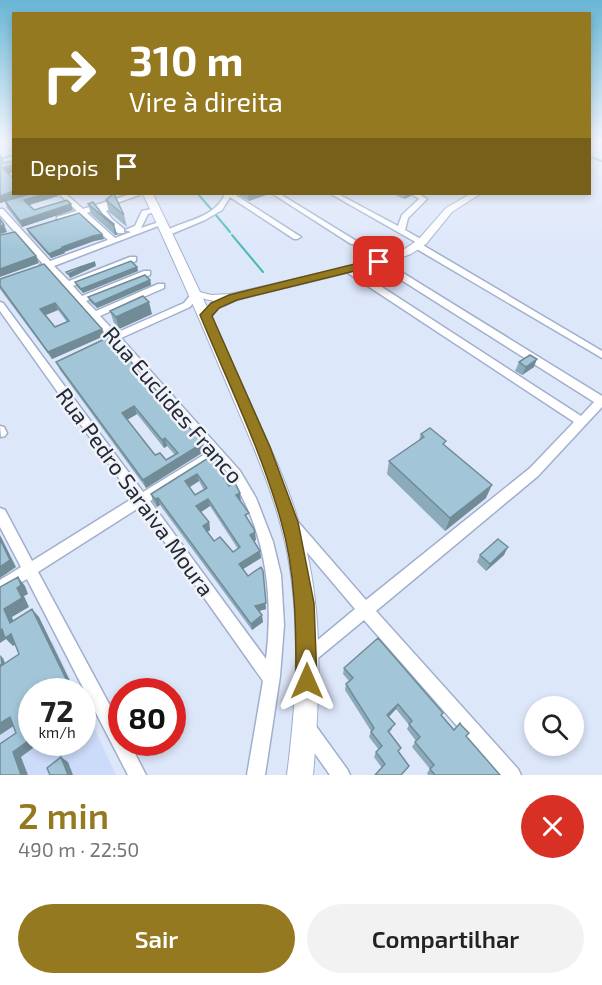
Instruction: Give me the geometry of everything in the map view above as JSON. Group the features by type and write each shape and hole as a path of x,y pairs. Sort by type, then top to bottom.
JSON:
{"highway":[{"path":"148,195 150,212 164,228 196,294 210,305 290,522 305,603 306,726 300,775"}],"main road":[{"path":"196,294 210,305 233,297 379,262 420,244 444,214 474,195"}],"street":[{"path":"63,195 114,241"},
{"path":"43,266 114,241 206,217 226,203 229,195"},
{"path":"231,195 297,237"},
{"path":"278,195 354,242"},
{"path":"336,195 401,230 420,244 602,355"},
{"path":"401,230 405,217 423,199 417,195"},
{"path":"50,222 135,196"},
{"path":"135,196 150,212 138,227 125,230 109,221 102,211 103,208 135,196"},
{"path":"0,206 10,203"},
{"name":"Rua Euclides Franco","path":"0,211 14,235 95,315 110,339 218,452 245,487 261,528 274,575 275,624 271,678 256,775"},
{"path":"14,235 29,230"},
{"path":"67,285 133,259"},
{"path":"307,658 534,472 601,401 379,262"},
{"path":"348,269 582,422"},
{"path":"80,300 147,273"},
{"path":"95,315 161,286"},
{"path":"187,305 196,294"},
{"name":"Rua Pedro Saraiva Moura","path":"0,305 49,367 140,499 271,678"},
{"path":"110,339 187,305 210,305"},
{"path":"0,588 218,452"},
{"path":"0,514 137,775"},
{"path":"290,522 512,775"},
{"path":"306,726 341,775"}],"shaded area":[{"path":"52,641 70,678 18,678 18,756 96,756 96,732 116,775 0,775 0,676"}],"building":[{"path":"0,177 12,177 12,192 0,196"},
{"path":"26,195 41,195 24,200 34,210 67,200 71,204 20,221 5,201"},
{"path":"114,195 124,215 106,200"},
{"path":"93,202 114,224 113,225 88,204"},
{"path":"79,213 102,234 62,247 49,254 27,229"},
{"path":"15,232 36,256 0,269 0,235"},
{"path":"131,261 137,267 81,289 75,282"},
{"path":"95,262 68,274 66,272 80,267"},
{"path":"44,264 102,329 48,352 0,286 0,279","holes":["55,303 69,321 55,327 40,309"]},
{"path":"145,275 150,280 95,304 88,297"},
{"path":"143,296 149,302 116,317 110,311"},
{"path":"109,337 203,443 143,480 56,362","holes":["134,406 162,440 165,438 178,453 166,460 160,453 155,455 122,413"]},
{"path":"530,355 537,359 526,367 519,362"},
{"path":"430,428 446,441 443,444 492,485 450,518 389,461 424,437 421,434"},
{"path":"213,455 224,470 220,472 229,486 235,483 240,493 236,495 249,513 245,515 255,532 250,535 260,551 239,564 248,576 261,567 263,571 266,603 255,606 262,615 251,624 158,498 155,499 151,494","holes":["197,474 207,488 195,495 185,481","208,499 240,547 233,552 220,537 214,541 203,526 209,522 196,506"]},
{"path":"0,539 10,560 0,567"},
{"path":"498,539 508,547 490,564 480,555"},
{"path":"18,577 21,585 17,588 22,598 4,609 10,623 32,609 66,678 18,678 18,748 13,752 21,775 0,775 0,744 16,733 10,717 0,723 0,664 1,666 19,654 11,634 5,638 2,629 0,630 0,587"},
{"path":"378,638 443,713 441,715 454,730 460,723 469,733 466,736 500,775 435,775 430,769 434,765 415,742 420,737 409,724 412,721 398,704 387,715 395,724 388,731 401,748 398,751 409,766 401,775 375,775 385,764 376,752 382,746 371,732 374,728 346,684 353,678 344,668"},
{"path":"61,757 68,775 50,775 47,768"}],"waterway":[{"path":"199,195 211,209"},
{"path":"215,214 230,232"},
{"path":"232,235 263,272"}],"route":[{"path":"307,681 305,603 290,522 280,489 206,315 215,305 233,297 379,262"}]}
